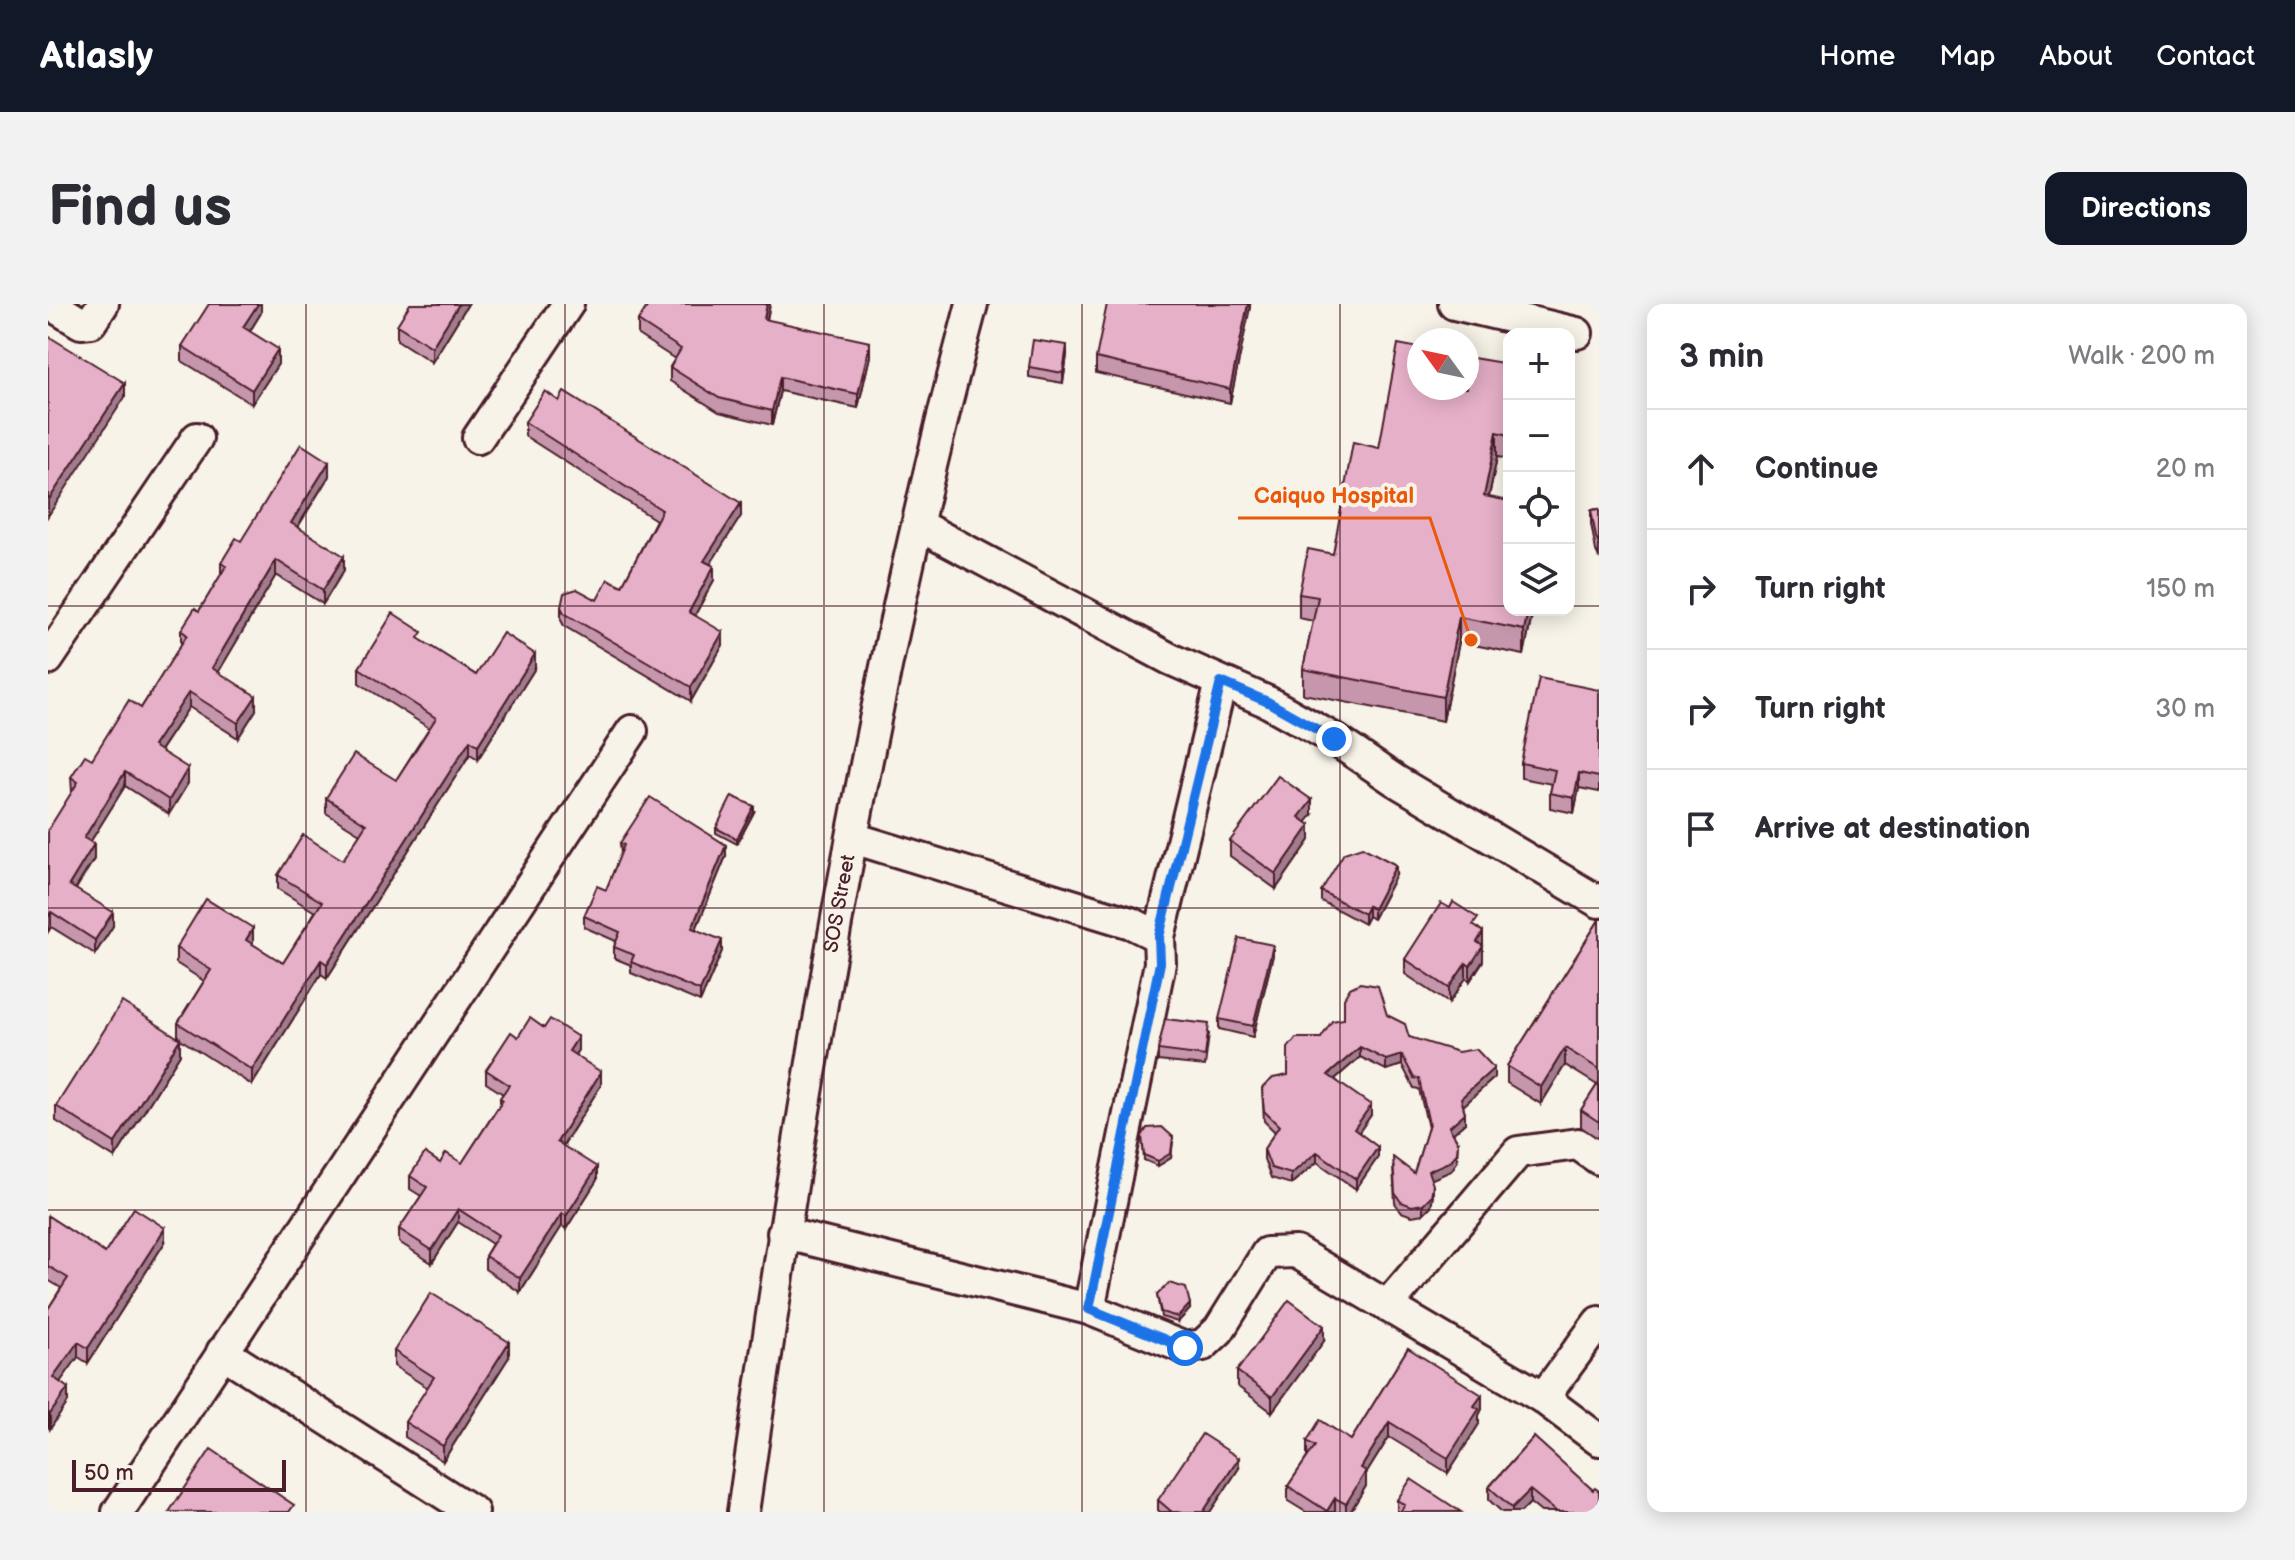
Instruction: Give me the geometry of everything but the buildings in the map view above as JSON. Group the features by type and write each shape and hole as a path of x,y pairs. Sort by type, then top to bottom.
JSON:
{"street":[{"path":"50,304 81,323 91,322 103,304"},
{"path":"478,438 568,304"},
{"name":"SOS Street","path":"743,1512 783,1233 853,838 918,525 972,304"},
{"path":"1454,304 1577,333"},
{"path":"48,659 197,438"},
{"path":"918,525 1170,659 1268,702 1334,739 1396,781 1599,902"},
{"path":"1089,1309 1160,963 1159,937 1221,682"},
{"path":"118,1512 632,731"},
{"path":"853,838 1131,923 1159,937"},
{"path":"1387,1306 1518,1152 1578,1144 1599,1159"},
{"path":"783,1233 1089,1309 1185,1348 1203,1345 1219,1330 1267,1253 1296,1252 1543,1398 1599,1440"},
{"path":"1543,1398 1599,1322"},
{"path":"222,1352 473,1512"}],"place":[{"name":"Caiquo Hospital","path":"1471,640"}],"route":[{"path":"1185,1348 1089,1309 1160,963 1159,937 1221,682 1268,702 1334,739"}]}
